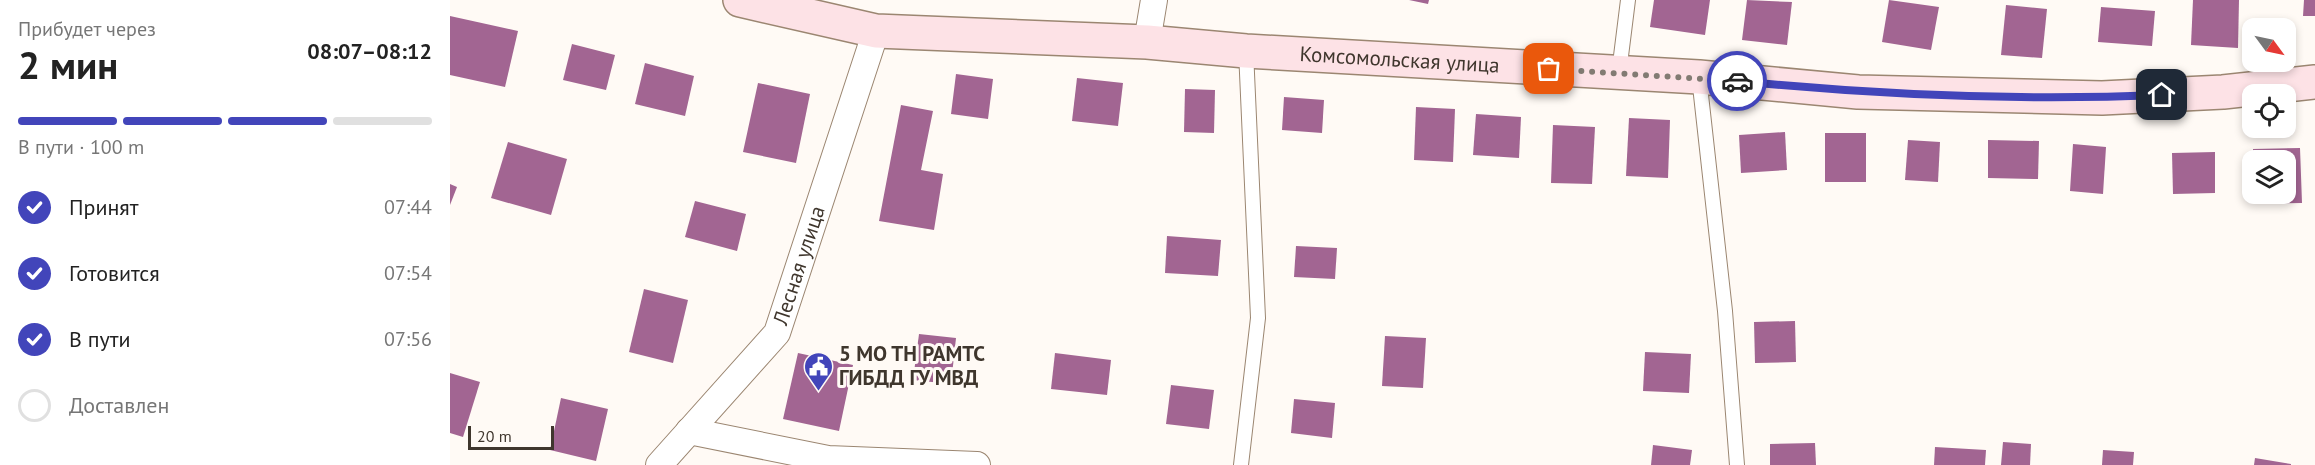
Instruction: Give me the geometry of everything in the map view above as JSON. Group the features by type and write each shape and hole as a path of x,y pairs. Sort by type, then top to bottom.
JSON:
{"main road":[{"name":"Комсомольская улица","path":"740,0 876,31 1147,42 1246,51 1698,77 1858,92 2102,98 2223,92 2315,82"}],"street":[{"path":"1147,42 1154,0"},
{"name":"Лесная улица","path":"659,465 777,333 876,31"},
{"path":"689,431 828,459 977,465"}],"lane":[{"path":"1619,72 1628,0"},
{"path":"1241,465 1258,318 1246,51"},
{"path":"1698,77 1725,311 1737,465"}],"building":[{"path":"1409,0 1429,0 1428,4"},
{"path":"1654,0 1710,0 1705,35 1650,27"},
{"path":"1747,0 1792,2 1787,45 1742,40"},
{"path":"1889,0 1939,7 1931,50 1882,42"},
{"path":"2193,0 2239,0 2238,48 2191,45"},
{"path":"2304,0 2315,0 2315,16 2303,16"},
{"path":"2006,5 2047,9 2042,58 2001,55"},
{"path":"2101,7 2155,11 2152,46 2098,42"},
{"path":"450,16 518,31 505,87 450,75"},
{"path":"572,44 615,55 606,90 563,80"},
{"path":"645,63 694,76 685,116 635,104"},
{"path":"956,74 993,79 988,119 951,114"},
{"path":"1077,78 1123,83 1118,126 1072,121"},
{"path":"758,83 810,94 796,163 743,152"},
{"path":"1185,89 1215,90 1214,133 1184,132"},
{"path":"1284,97 1324,100 1322,133 1282,130"},
{"path":"901,105 933,111 921,170 943,174 934,230 879,221"},
{"path":"1416,107 1455,109 1453,162 1414,160"},
{"path":"1476,114 1521,117 1519,158 1473,155"},
{"path":"1629,118 1670,120 1668,178 1626,176"},
{"path":"1553,125 1595,127 1592,184 1551,183"},
{"path":"1785,132 1787,170 1741,173 1739,135"},
{"path":"1825,133 1866,133 1866,182 1825,182"},
{"path":"1908,140 1940,142 1938,182 1905,180"},
{"path":"1988,140 2039,141 2038,179 1988,178"},
{"path":"508,142 567,159 551,215 491,198"},
{"path":"2073,144 2106,147 2103,194 2070,191"},
{"path":"2300,148 2302,203 2296,203 2296,150 2253,149"},
{"path":"2215,152 2215,193 2173,194 2172,153"},
{"path":"450,184 457,187 450,205"},
{"path":"695,201 746,214 737,251 685,237"},
{"path":"1167,236 1221,240 1218,276 1165,273"},
{"path":"1296,246 1337,248 1335,279 1294,277"},
{"path":"644,289 688,300 673,363 629,352"},
{"path":"1795,321 1796,362 1755,363 1754,322"},
{"path":"919,334 956,338 951,384 913,380"},
{"path":"1385,336 1426,338 1423,388 1382,386"},
{"path":"1645,352 1691,354 1689,393 1643,391"},
{"name":"5 МО ТН РАМТС ГИБДД ГУ МВД","path":"798,353 853,365 839,431 783,419"},
{"path":"1055,353 1111,360 1107,395 1051,389"},
{"path":"450,373 480,382 463,437 450,433"},
{"path":"1171,385 1214,390 1209,429 1166,424"},
{"path":"561,398 608,409 596,461 550,450"},
{"path":"1294,399 1335,403 1332,438 1291,433"},
{"path":"2003,442 2031,444 2030,465 2001,465"},
{"path":"1815,443 1816,465 1770,465 1770,444"},
{"path":"1653,445 1692,450 1690,465 1651,465"},
{"path":"1935,447 1986,450 1985,465 1934,465"},
{"path":"2103,450 2134,452 2133,465 2102,465"},
{"path":"2255,458 2291,464 2291,465 2254,465"}],"way so far":[{"path":"1549,69 1737,81"}],"place":[{"name":"5 МО ТН РАМТС ГИБДД ГУ МВД","path":"818,392"}],"route":[{"path":"1737,81 1858,92 2102,98 2162,95"}]}
